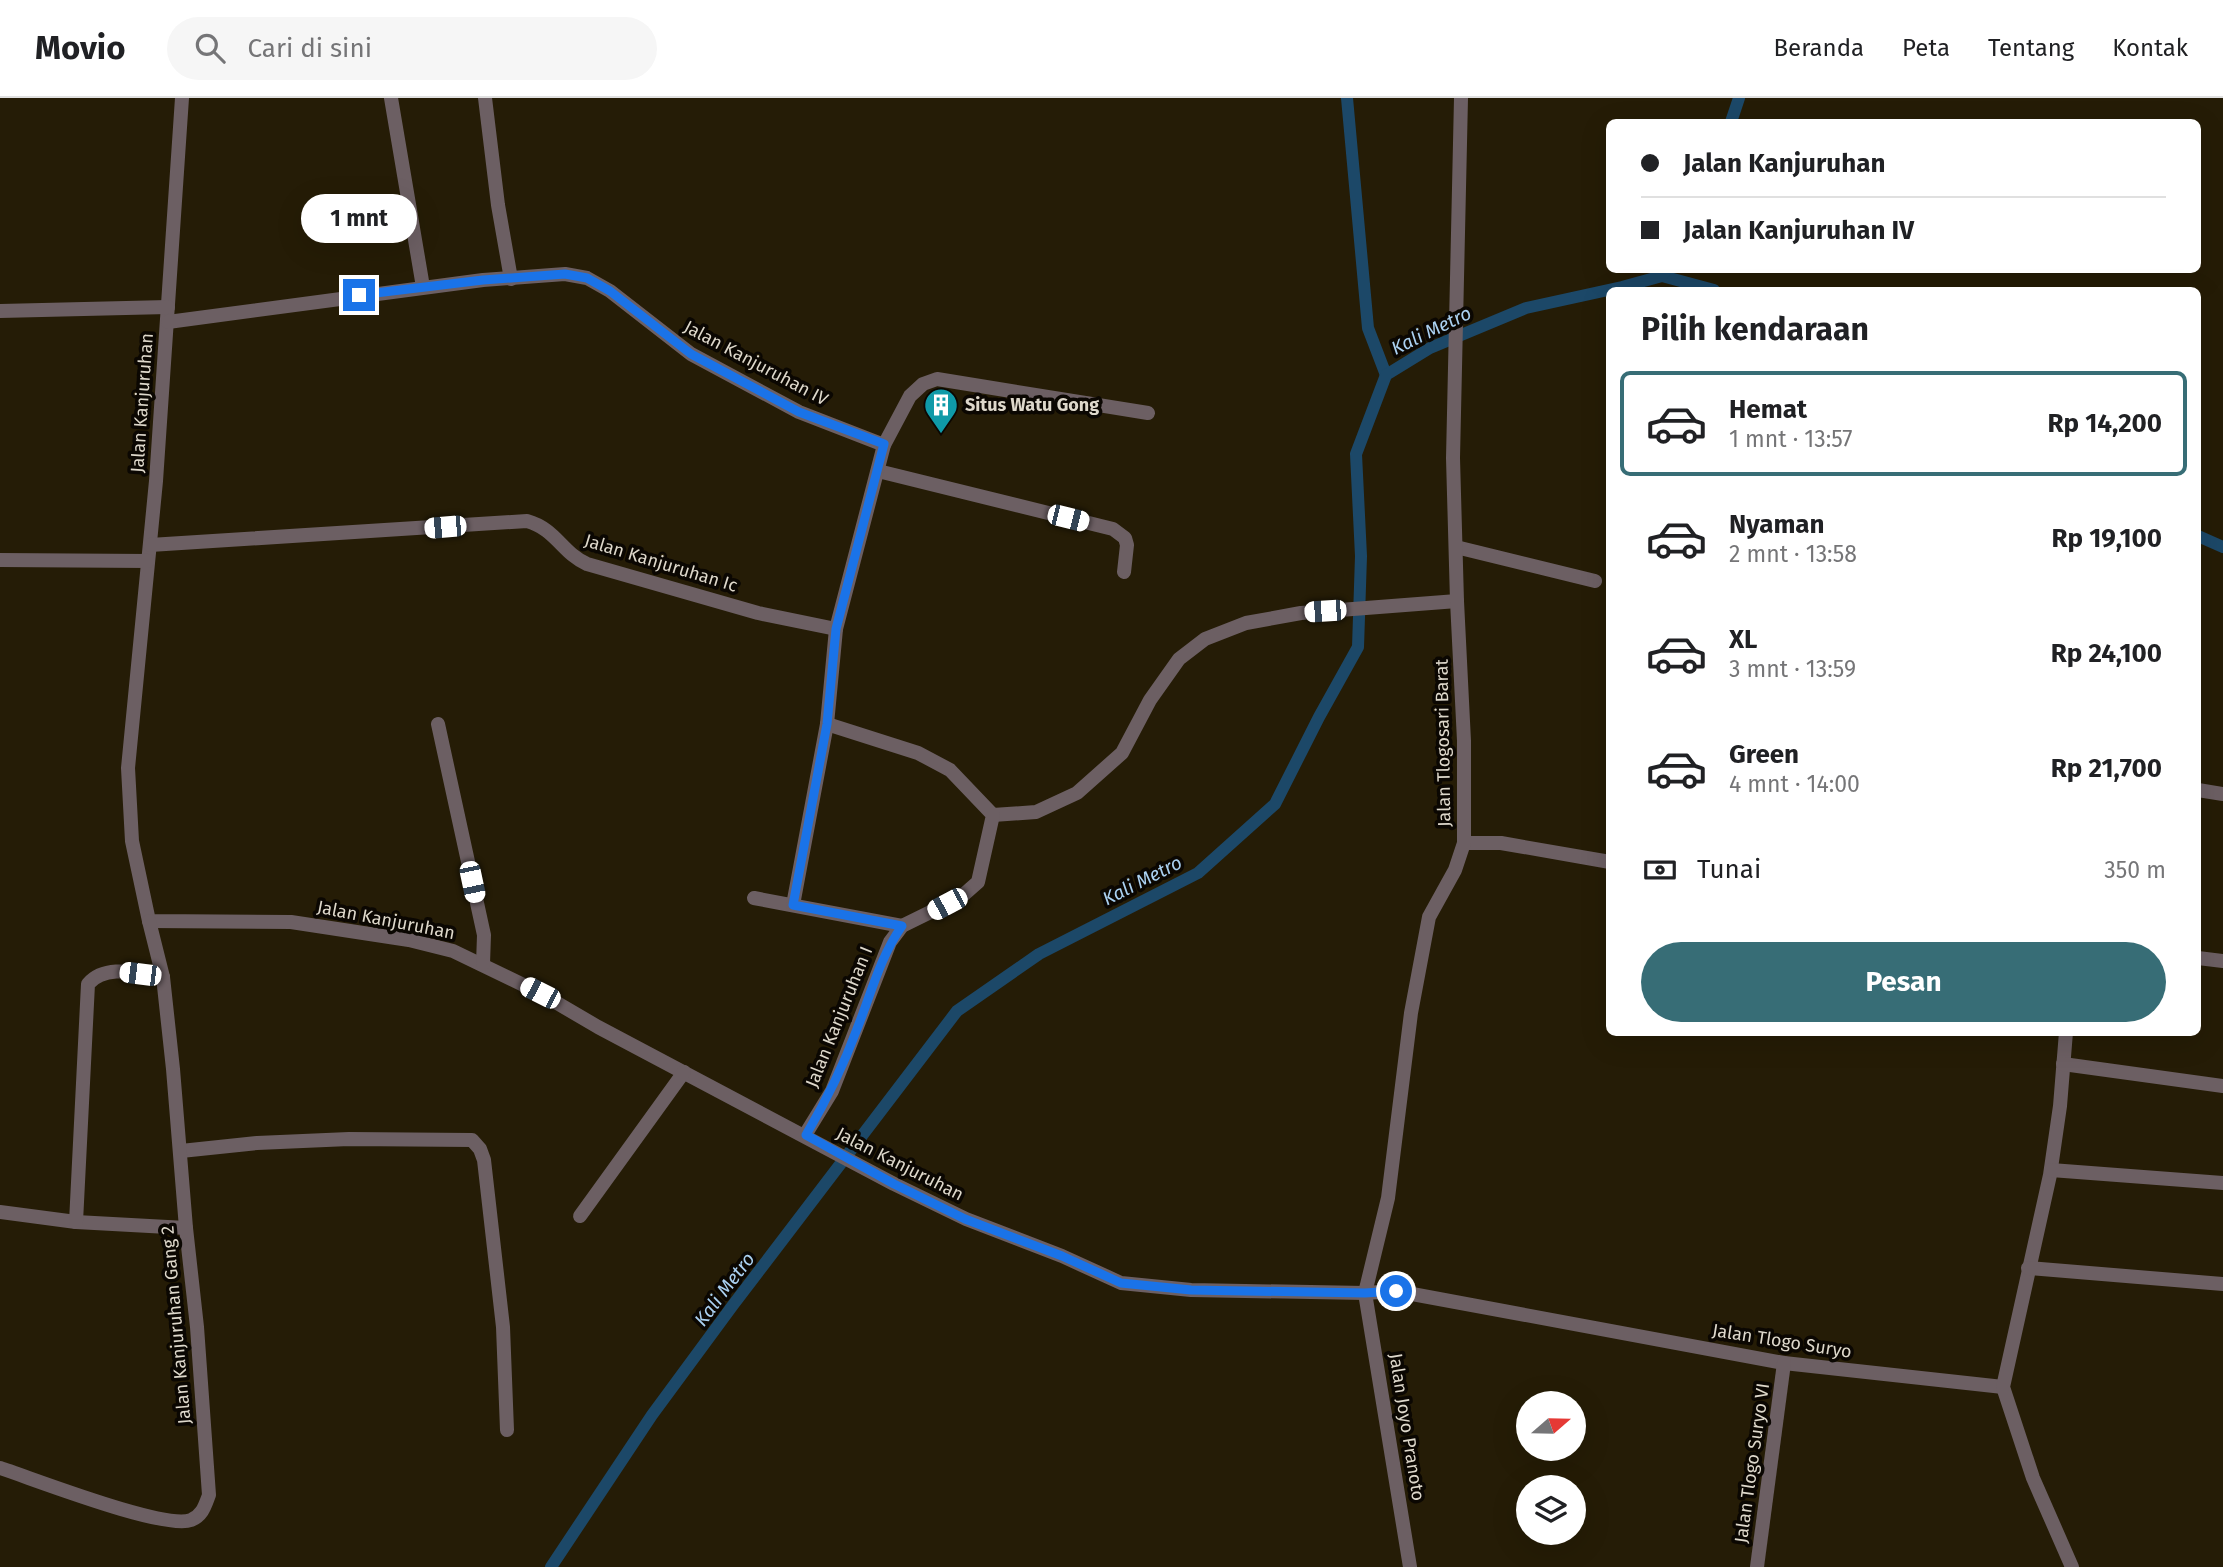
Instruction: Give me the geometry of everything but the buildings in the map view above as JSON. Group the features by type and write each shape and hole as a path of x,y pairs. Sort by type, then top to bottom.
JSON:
{"street":[{"name":"Jalan Kanjuruhan","path":"182,98 149,561 128,768 132,841 149,921 290,922 409,940 453,951 483,964 894,1184 965,1219 1062,1256 1121,1283 1191,1290 1365,1293"},
{"path":"391,98 423,287"},
{"path":"485,98 498,205 511,279"},
{"name":"Jalan Tlogosari Barat","path":"1365,1293 1388,1198 1411,1013 1430,917 1455,870 1464,843 1464,741 1453,458 1461,98"},
{"name":"Jalan Kanjuruhan IV","path":"0,311 167,314 483,280 565,274 587,278 610,291 691,354 799,412 884,444"},
{"path":"793,905 827,724 836,629 884,444 910,396 923,384 937,379 1148,413"},
{"path":"878,471 1113,529 1125,538 1127,545 1124,572"},
{"name":"Jalan Kanjuruhan Ic","path":"150,545 527,521 550,532 570,554 587,564 758,613 836,629"},
{"path":"1456,547 1595,581"},
{"path":"0,560 149,561"},
{"path":"993,815 1036,811 1077,793 1122,753 1150,700 1172,669 1205,639 1246,623 1301,613 1457,601"},
{"path":"438,723 484,935 483,964"},
{"path":"827,724 918,753 950,771 993,815"},
{"path":"2201,790 2223,794"},
{"path":"754,898 902,926 961,897 978,882 993,815"},
{"path":"1464,843 1501,843 1606,861"},
{"name":"Jalan Kanjuruhan Gang 2","path":"0,1468 138,1514 177,1522 190,1520 202,1513 209,1495 197,1327 163,977 149,921"},
{"name":"Jalan Kanjuruhan I","path":"811,1139 857,1031 880,966 902,926"},
{"path":"2201,958 2223,961"},
{"path":"76,1222 89,984 94,976 102,972 118,971 163,977"},
{"path":"2066,1036 2051,1170 2003,1387 2033,1478 2072,1567"},
{"path":"2063,1064 2223,1086"},
{"path":"580,1216 684,1072"},
{"path":"181,1151 257,1143 349,1139 472,1140 480,1149 484,1160 491,1215 503,1327 507,1430"},
{"path":"2051,1170 2223,1183"},
{"path":"0,1212 76,1222 186,1228"},
{"path":"2028,1268 2223,1284"},
{"name":"Jalan Tlogo Suryo","path":"1365,1293 1396,1291 1784,1363 2003,1387"},
{"name":"Jalan Joyo Pranoto","path":"1365,1293 1410,1567"},
{"name":"Jalan Tlogo Suryo VI","path":"1757,1567 1784,1363"}],"waterway":[{"path":"1347,98 1368,328 1386,375"},
{"name":"Kali Metro","path":"1732,119 1739,98"},
{"name":"Kali Metro","path":"1622,287 1662,276 1664,273"},
{"path":"1662,276 1703,287"},
{"name":"Kali Metro","path":"551,1567 652,1415 957,1011 1039,954 1198,873 1275,804 1358,647 1361,556 1356,454 1386,375 1430,348 1526,308 1606,290"},
{"path":"2201,537 2223,547"}],"place":[{"name":"Situs Watu Gong","path":"941,435"}],"route":[{"path":"359,295 483,280 565,274 587,278 610,291 691,354 799,412 884,444 836,629 827,724 793,905 902,926 880,966 832,1091 806,1135 894,1184 965,1219 1062,1256 1121,1283 1191,1290 1365,1293 1396,1291"}]}
